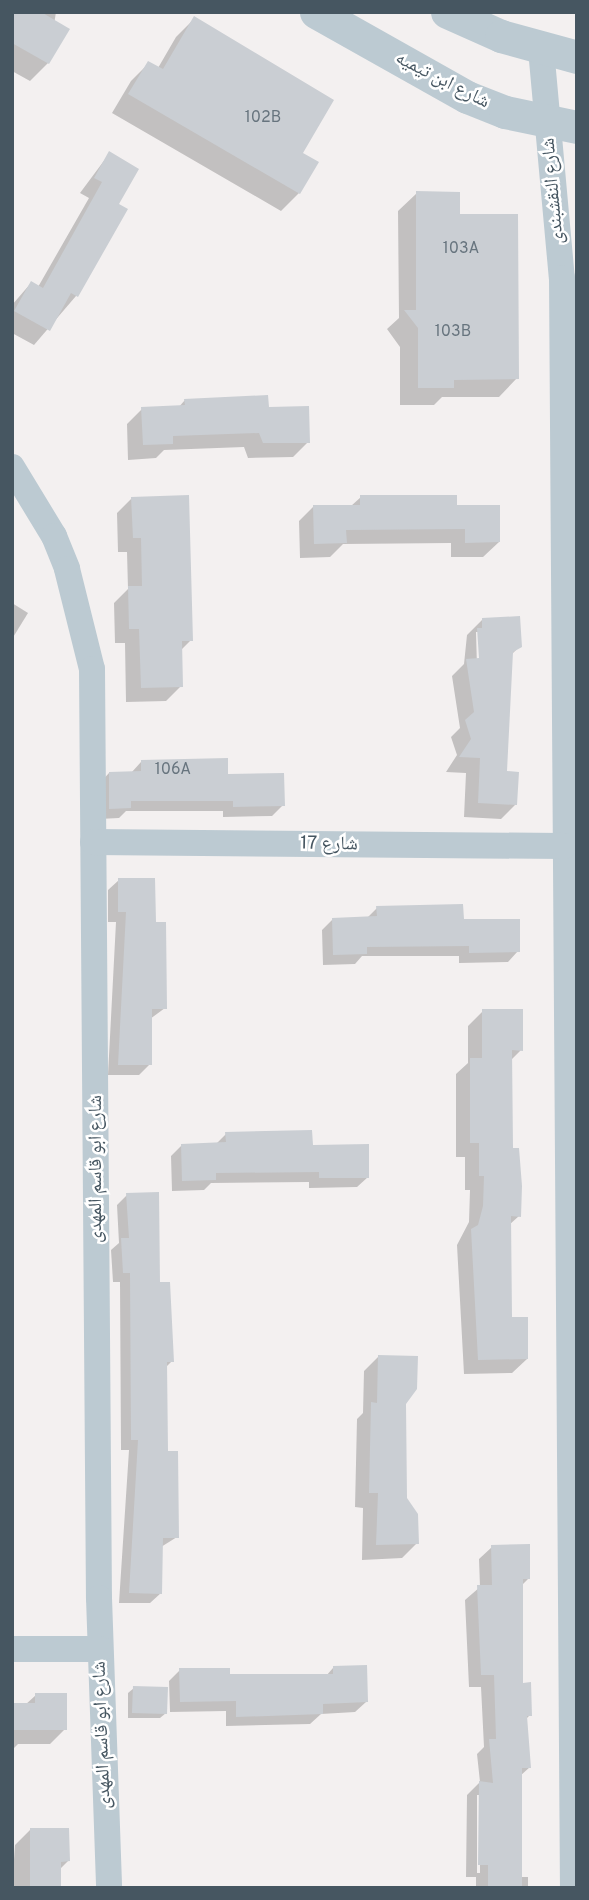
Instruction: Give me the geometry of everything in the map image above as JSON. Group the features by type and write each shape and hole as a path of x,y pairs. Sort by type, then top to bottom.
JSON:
{"street":[{"name":"شارع ابن تيميه","path":"316,12 467,97 562,124"},
{"path":"447,12 541,49 577,57"},
{"name":"شارع النقشبندى","path":"541,49 562,124 562,278 571,525 564,846 573,1080 568,1539 573,1888"},
{"name":"شارع ابو قاسم المهدى","path":"12,467 54,536 87,636 94,721 100,1648 109,1888"},
{"name":"شارع 17","path":"93,842 564,846"},
{"path":"12,1649 100,1648"}],"building":[{"path":"12,12 41,12 70,29 49,64 12,43"},
{"path":"194,16 334,100 303,153 319,162 300,194 128,94 148,61 163,69"},
{"path":"109,151 139,169 119,204 128,209 78,297 71,293 50,331 14,311 31,281 43,288 102,182 94,178"},
{"path":"416,191 460,192 460,214 518,214 519,379 454,380 454,388 418,388 418,328 404,310 416,310"},
{"path":"268,395 269,407 309,406 310,443 263,443 259,433 173,436 173,444 143,445 141,407 185,405 184,399"},
{"path":"189,495 193,641 182,641 183,687 141,688 139,629 129,629 128,586 142,586 141,538 133,538 131,497"},
{"path":"360,495 457,495 457,505 500,505 500,542 465,543 465,529 346,530 347,543 314,544 313,505 360,505"},
{"path":"520,616 522,647 513,652 507,771 519,772 517,805 478,803 480,758 459,757 471,739 465,720 474,712 466,659 479,658 477,628 482,628 482,618"},
{"path":"228,758 228,774 284,773 285,806 233,807 233,801 131,801 131,808 109,809 109,772 141,771 141,760"},
{"path":"118,878 155,878 156,922 166,922 167,1009 152,1009 152,1065 118,1065 126,912 118,912"},
{"path":"463,904 464,919 520,919 520,952 469,953 469,946 367,947 367,954 333,955 332,918 377,916 376,906"},
{"path":"482,1009 523,1009 523,1051 512,1050 513,1148 519,1148 522,1186 521,1217 511,1216 512,1317 528,1317 528,1359 478,1360 471,1229 478,1225 483,1206 484,1176 479,1176 479,1143 470,1143 470,1058 482,1058"},
{"path":"312,1130 313,1145 369,1144 369,1178 319,1178 319,1172 216,1173 216,1180 182,1181 181,1144 226,1142 225,1132"},
{"path":"159,1192 160,1282 170,1282 174,1362 167,1362 168,1451 178,1451 179,1538 163,1538 162,1594 129,1593 138,1440 131,1440 130,1273 123,1273 121,1238 129,1238 126,1193"},
{"path":"378,1355 418,1356 417,1389 406,1404 407,1498 418,1514 419,1544 376,1545 378,1493 369,1493 371,1402 377,1403"},
{"path":"530,1544 530,1579 523,1579 523,1683 531,1682 532,1716 527,1716 531,1768 522,1768 522,1888 488,1888 488,1865 478,1865 479,1781 493,1783 489,1739 496,1739 494,1675 481,1675 477,1585 492,1585 491,1545"},
{"path":"367,1665 368,1702 323,1704 323,1714 236,1717 236,1701 180,1702 179,1668 230,1668 230,1674 333,1674 333,1666"},
{"path":"133,1686 168,1687 167,1714 132,1713"},
{"path":"35,1693 67,1693 67,1730 12,1730 12,1703 35,1703"},
{"path":"30,1828 69,1828 70,1861 61,1862 61,1888 30,1888"}]}
